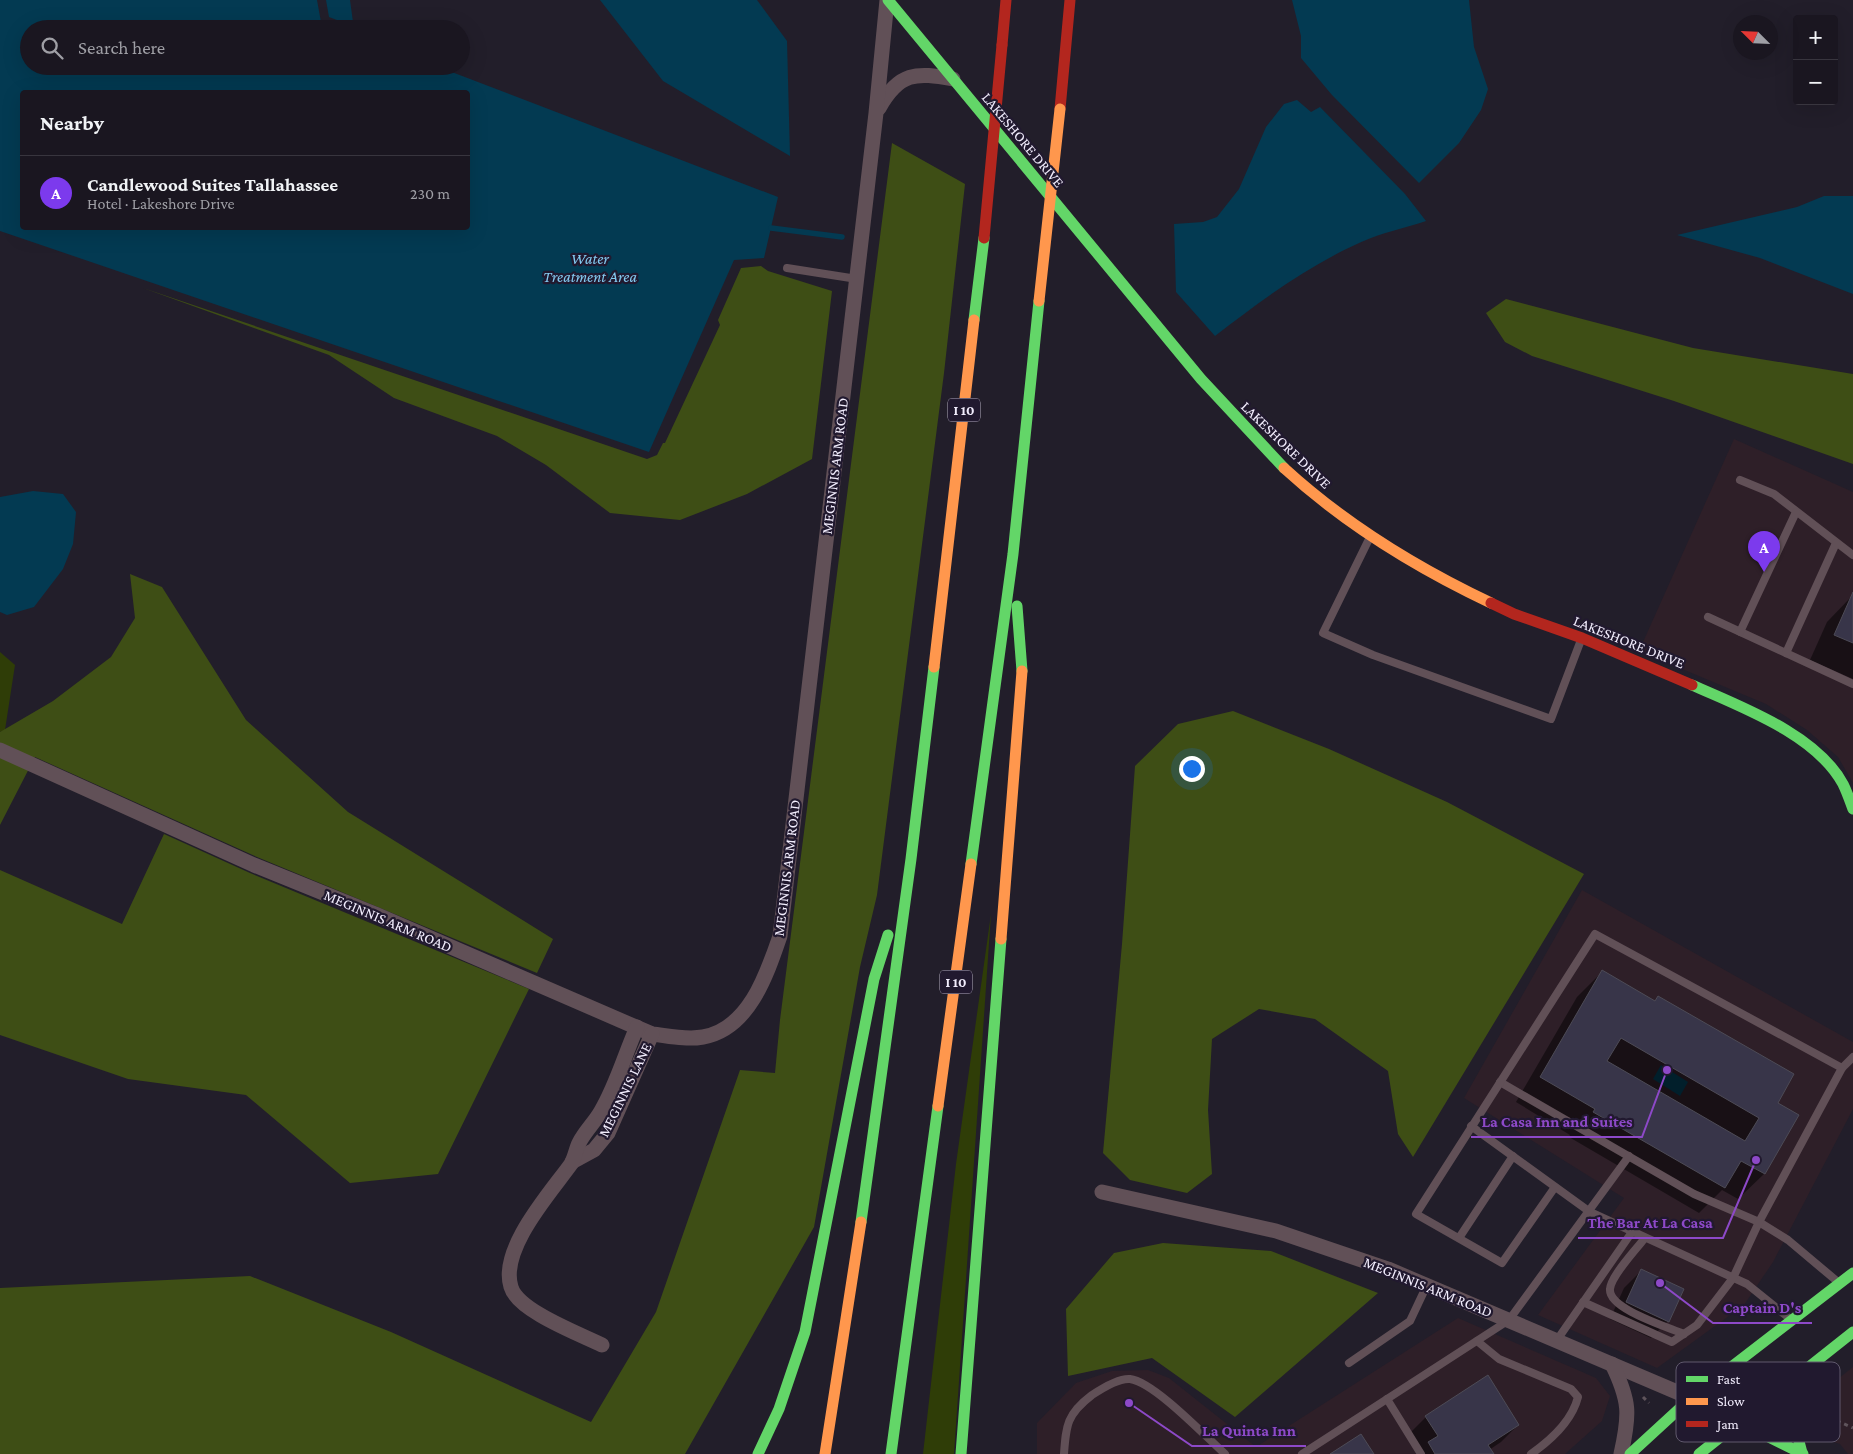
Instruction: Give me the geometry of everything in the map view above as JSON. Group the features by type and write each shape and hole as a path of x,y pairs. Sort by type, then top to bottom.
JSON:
{"main road":[{"name":"LAKESHORE DRIVE","path":"887,0 1234,417 1310,492 1371,535 1449,583 1514,614 1582,638 1770,719 1789,731 1828,766 1842,783 1853,809"},
{"name":"I 10","path":"825,1454 869,1167 911,860 984,238 1006,0"},
{"name":"I 10","path":"891,1454 1013,554 1070,0"},
{"path":"962,1454 1022,668 1013,554"},
{"path":"758,1454 779,1410 804,1332 874,979 911,860"},
{"path":"1738,1362 1853,1273"},
{"path":"1815,1362 1853,1332"},
{"path":"1630,1454 1676,1412"},
{"path":"1700,1454 1715,1442"},
{"name":"MEGINNIS ARM ROAD","path":"1780,1442 1803,1454"},
{"path":"1798,1442 1803,1454"}],"street":[{"name":"MEGINNIS ARM ROAD","path":"0,750 254,865 375,914 652,1034 689,1038 704,1036 718,1032 734,1020 748,1006 762,985 780,936 876,113 887,0"},
{"path":"876,113 889,90 904,79 927,74 953,79"},
{"name":"MEGINNIS LANE","path":"602,1345 536,1312 520,1300 511,1287 510,1269 520,1237 540,1203 572,1162 580,1142 602,1110 637,1027"},
{"name":"MEGINNIS LANE","path":"572,1162 594,1150 608,1133 652,1034"},
{"name":"MEGINNIS ARM ROAD","path":"1102,1192 1276,1231 1388,1269 1676,1392"},
{"path":"1612,1364 1622,1385 1629,1413 1620,1454"}],"lane":[{"path":"787,268 857,278"},
{"path":"1740,480 1774,494 1853,555"},
{"path":"1740,632 1796,512"},
{"path":"1371,535 1323,633 1374,656 1551,719 1582,638"},
{"path":"1786,653 1836,543"},
{"path":"1708,617 1853,684"},
{"path":"1555,1186 1502,1263 1416,1214 1595,934 1842,1068"},
{"path":"1583,1302 1672,1342 1697,1325 1733,1278 1759,1222 1842,1068 1853,1056"},
{"path":"1500,1082 1694,1194 1759,1222 1788,1240 1839,1283"},
{"path":"1471,1126 1590,1212 1747,1284 1792,1320"},
{"path":"1459,1238 1513,1156"},
{"path":"1302,1454 1509,1320 1590,1212 1629,1156"},
{"path":"1557,1340 1632,1232"},
{"path":"1645,1238 1613,1281 1610,1290 1611,1297 1620,1307 1684,1334"},
{"path":"1349,1363 1410,1321 1427,1285"},
{"path":"1477,1341 1499,1359 1571,1389 1578,1397 1575,1411 1548,1442 1531,1454"},
{"path":"1064,1454 1066,1424 1083,1402 1103,1387 1129,1379 1149,1386 1225,1454"},
{"path":"1387,1399 1421,1454"}],"path":[{"path":"1643,1397 1649,1403"},
{"path":"1840,1422 1853,1428"}],"shaded area":[{"path":"1734,439 1853,492 1853,783 1838,757 1807,730 1766,704 1639,651"},
{"path":"1582,890 1853,1042 1853,1109 1773,1262 1744,1305 1657,1368 1538,1315 1624,1198 1464,1098"},
{"path":"1458,1318 1596,1378 1610,1396 1602,1421 1565,1454 1037,1454 1037,1423 1076,1383 1112,1371 1148,1370 1169,1378 1256,1447"},
{"path":"1853,1367 1853,1454 1848,1454 1840,1444 1834,1442 1840,1442 1840,1377"}],"green space":[{"path":"892,143 965,184 944,373 877,895 860,967 814,1227 685,1454 0,1454 0,1288 250,1276 391,1332 591,1422 656,1312 740,1070 775,1073 780,1020"},
{"path":"761,266 768,271 832,291 812,459 747,494 680,520 610,513 546,465 497,436 394,398 329,355 143,288 647,459 657,455 663,443 665,443 720,325 718,320 741,268"},
{"path":"1506,299 1693,348 1853,374 1853,464 1674,401 1532,356 1505,342 1486,313"},
{"path":"130,574 162,587 246,720 348,812 553,939 537,973 257,857 35,757 0,825 0,732 53,701 111,657 135,618"},
{"path":"0,652 15,665 5,730 0,732"},
{"path":"1233,711 1329,749 1447,802 1584,874 1413,1157 1398,1134 1388,1071 1315,1019 1259,1009 1212,1039 1208,1110 1212,1174 1187,1193 1130,1180 1103,1153 1122,944 1135,766 1178,724"},
{"path":"164,834 250,873 529,989 438,1174 350,1183 246,1095 128,1079 0,1035 0,870 122,924"},
{"path":"991,914 954,1454 923,1454 956,1164"},
{"path":"1163,1243 1271,1251 1378,1293 1235,1417 1152,1358 1068,1376 1066,1309 1114,1253"}],"water":[{"name":"Water Treatment Area","path":"0,0 317,0 321,20 20,20 20,75 459,75 778,197 764,258 734,260 649,452 0,231"},
{"path":"326,0 350,0 353,20 337,20 329,17"},
{"path":"600,0 757,0 787,41 790,156 663,81"},
{"path":"1292,0 1469,0 1474,47 1488,89 1481,110 1459,143 1419,183 1332,95 1301,58 1301,36"},
{"path":"1297,100 1311,112 1320,107 1405,194 1426,221 1371,238 1329,258 1270,295 1215,336 1176,292 1174,224 1203,222 1217,217 1239,189 1266,127 1284,104"},
{"path":"1824,196 1853,196 1853,294 1760,258 1677,235 1797,207"},
{"path":"33,491 63,494 76,512 73,544 63,569 34,607 7,615 0,612 0,497"},
{"path":"1661,1065 1688,1082 1680,1096 1653,1079"}],"building":[{"path":"1853,592 1853,643 1834,635"},
{"path":"1602,970 1655,1001 1658,996 1794,1074 1778,1103 1799,1115 1765,1174 1741,1161 1725,1188 1593,1112 1595,1109 1540,1077","holes":["1621,1038 1759,1118 1745,1141 1607,1061"]},
{"path":"1641,1269 1684,1289 1669,1322 1626,1302"},
{"path":"1488,1375 1519,1425 1488,1445 1494,1454 1435,1454 1428,1442 1438,1436 1425,1416"},
{"path":"1361,1434 1374,1454 1330,1454"}],"waterway":[{"path":"771,228 842,237"}],"traffic: fast":[{"path":"888,0 1201,379 1284,468"},
{"path":"974,320 984,238"},
{"path":"971,864 1013,554 1039,301"},
{"path":"1017,606 1022,671"},
{"path":"861,1222 911,859 934,667"},
{"path":"1692,685 1776,724 1815,751 1831,766 1843,784 1853,809"},
{"path":"758,1454 779,1409 805,1332 874,979 888,935"},
{"path":"961,1454 1001,939"},
{"path":"891,1454 938,1106"},
{"path":"1738,1362 1853,1273"},
{"path":"1815,1362 1853,1332"},
{"path":"1630,1454 1676,1412"},
{"path":"1699,1454 1714,1442"},
{"path":"1779,1442 1803,1454"},
{"path":"1799,1442 1802,1453"}],"traffic: slow":[{"path":"1039,301 1060,109"},
{"path":"934,667 974,320"},
{"path":"1284,468 1331,507 1382,543 1436,575 1491,603"},
{"path":"1001,939 1022,671"},
{"path":"938,1106 971,864"},
{"path":"825,1454 861,1222"}],"traffic: jam":[{"path":"1002,45 1006,0"},
{"path":"1060,109 1070,0"},
{"path":"984,238 1002,45"},
{"path":"1491,603 1514,614 1582,638 1692,685"}],"place":[{"name":"Candlewood Suites Tallahassee","path":"1764,572"},
{"name":"La Casa Inn and Suites","path":"1667,1070"},
{"name":"The Bar At La Casa","path":"1756,1160"},
{"name":"Captain D's","path":"1660,1283"},
{"name":"La Quinta Inn","path":"1129,1403"}]}
